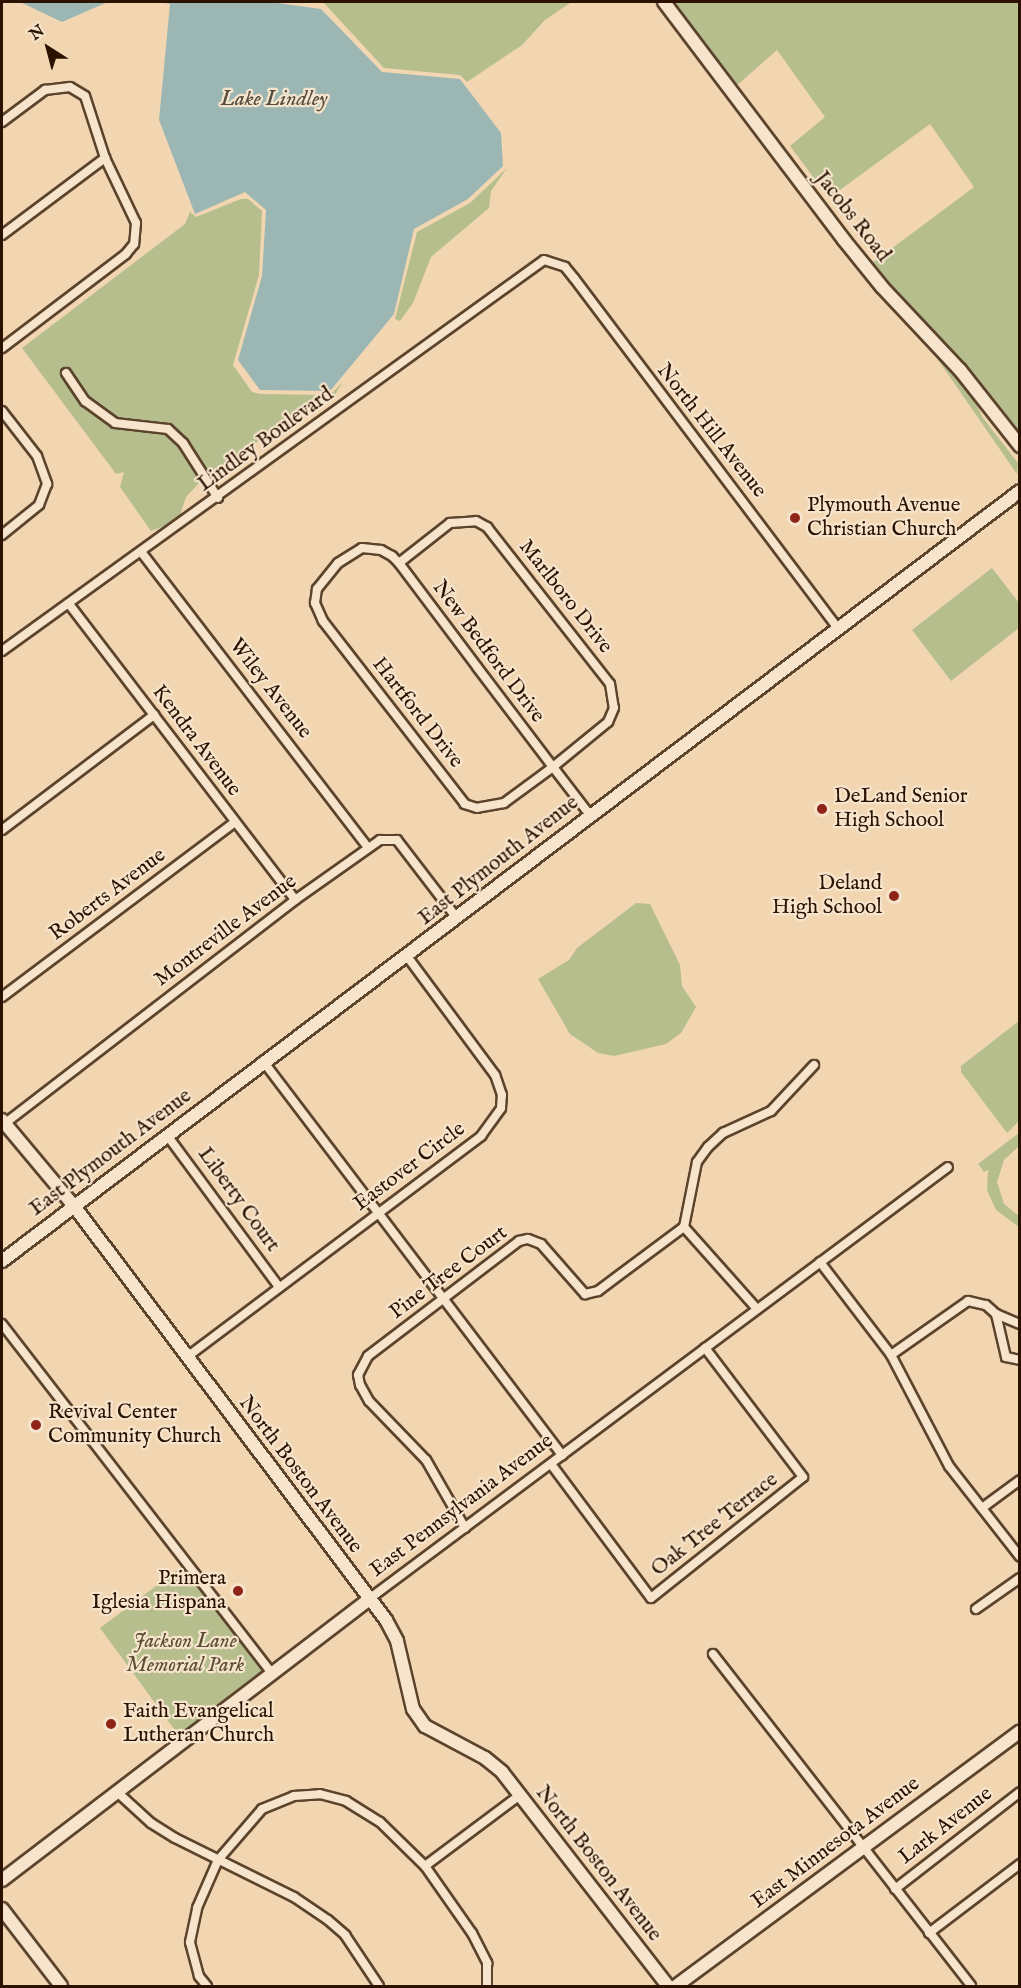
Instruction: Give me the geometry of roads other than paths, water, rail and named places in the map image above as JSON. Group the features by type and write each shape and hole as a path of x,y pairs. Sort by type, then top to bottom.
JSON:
{"street":[{"name":"Jacobs Road","path":"664,2 882,288 960,369 1020,446"},
{"path":"2,122 45,90 70,87 86,96 105,158 133,213 134,244 126,254 2,348"},
{"path":"2,235 105,158"},
{"name":"Lindley Boulevard","path":"2,651 218,498 522,273 544,260 552,262"},
{"name":"North Hill Avenue","path":"552,262 565,267 574,278 838,628"},
{"path":"66,373 85,401 115,423 168,429 183,442 218,498"},
{"path":"2,411 37,456 48,484 39,505 2,535"},
{"name":"East Plymouth Avenue","path":"2,1261 263,1061 407,956 1020,490"},
{"name":"Marlboro Drive","path":"399,563 450,523 476,521 487,527 610,684 614,708 608,722 553,767"},
{"name":"New Bedford Drive","path":"340,561 362,548 381,550 399,563 590,815"},
{"name":"Wiley Avenue","path":"142,553 368,847"},
{"name":"Hartford Drive","path":"340,561 317,589 317,612 465,804 486,809 504,803 553,767"},
{"name":"Kendra Avenue","path":"69,604 296,900"},
{"path":"2,830 154,715"},
{"name":"Roberts Avenue","path":"2,997 235,822"},
{"name":"Montreville Avenue","path":"2,1124 296,900 380,840 397,840 456,917"},
{"name":"Eastover Circle","path":"187,1357 481,1136 501,1108 502,1095 495,1075 407,956"},
{"path":"263,1061 562,1455"},
{"path":"757,1309 684,1227 697,1162 708,1147 738,1124 771,1111 814,1065"},
{"name":"North Boston Avenue","path":"2,1124 74,1206 369,1599 397,1641 409,1698 425,1726 485,1758 520,1795 668,1986"},
{"name":"Liberty Court","path":"167,1135 279,1287"},
{"name":"East Pennsylvania Avenue","path":"2,1880 369,1599 948,1167"},
{"name":"Pine Tree Court","path":"465,1528 426,1460 369,1401 358,1376 368,1356 519,1241 528,1239 541,1244 577,1290 585,1294 598,1291 684,1227"},
{"path":"820,1262 891,1354 950,1466 1020,1557"},
{"path":"891,1354 968,1301 986,1305 996,1314 1020,1324"},
{"path":"996,1314 1006,1357 1020,1360"},
{"path":"2,1324 272,1673"},
{"name":"Oak Tree Terrace","path":"551,1464 651,1598 803,1477 705,1348"},
{"path":"982,1508 1020,1480"},
{"path":"976,1609 1020,1578"},
{"path":"712,1654 971,1986"},
{"name":"East Minnesota Avenue","path":"676,1986 1020,1731"},
{"path":"117,1791 151,1823 218,1860 294,1897 328,1920 345,1935 379,1986"},
{"name":"Lark Avenue","path":"895,1889 1020,1792"},
{"path":"207,1986 199,1976 190,1942 197,1908 218,1860 262,1809 294,1796 320,1794 346,1801 380,1822 425,1866 472,1933 487,1963 487,1986"},
{"path":"425,1866 520,1795"},
{"path":"929,1933 1020,1864"},
{"path":"2,1909 61,1986"}],"water":[{"path":"20,2 108,2 62,22"},
{"name":"Lake Lindley","path":"160,2 270,2 321,9 382,72 460,79 501,133 503,166 468,199 414,229 394,314 330,391 260,390 238,360 262,276 266,210 245,192 195,214 159,120 170,4"}],"place":[{"name":"Plymouth Avenue Christian Church","path":"795,518"},
{"name":"DeLand Senior High School","path":"822,809"},
{"name":"Deland High School","path":"894,896"},
{"name":"Revival Center Community Church","path":"36,1425"},
{"name":"Primera Iglesia Hispana","path":"238,1591"},
{"name":"Faith Evangelical Lutheran Church","path":"111,1724"}],"park label":[{"name":"Jackson Lane Memorial Park","path":"185,1654"}]}
